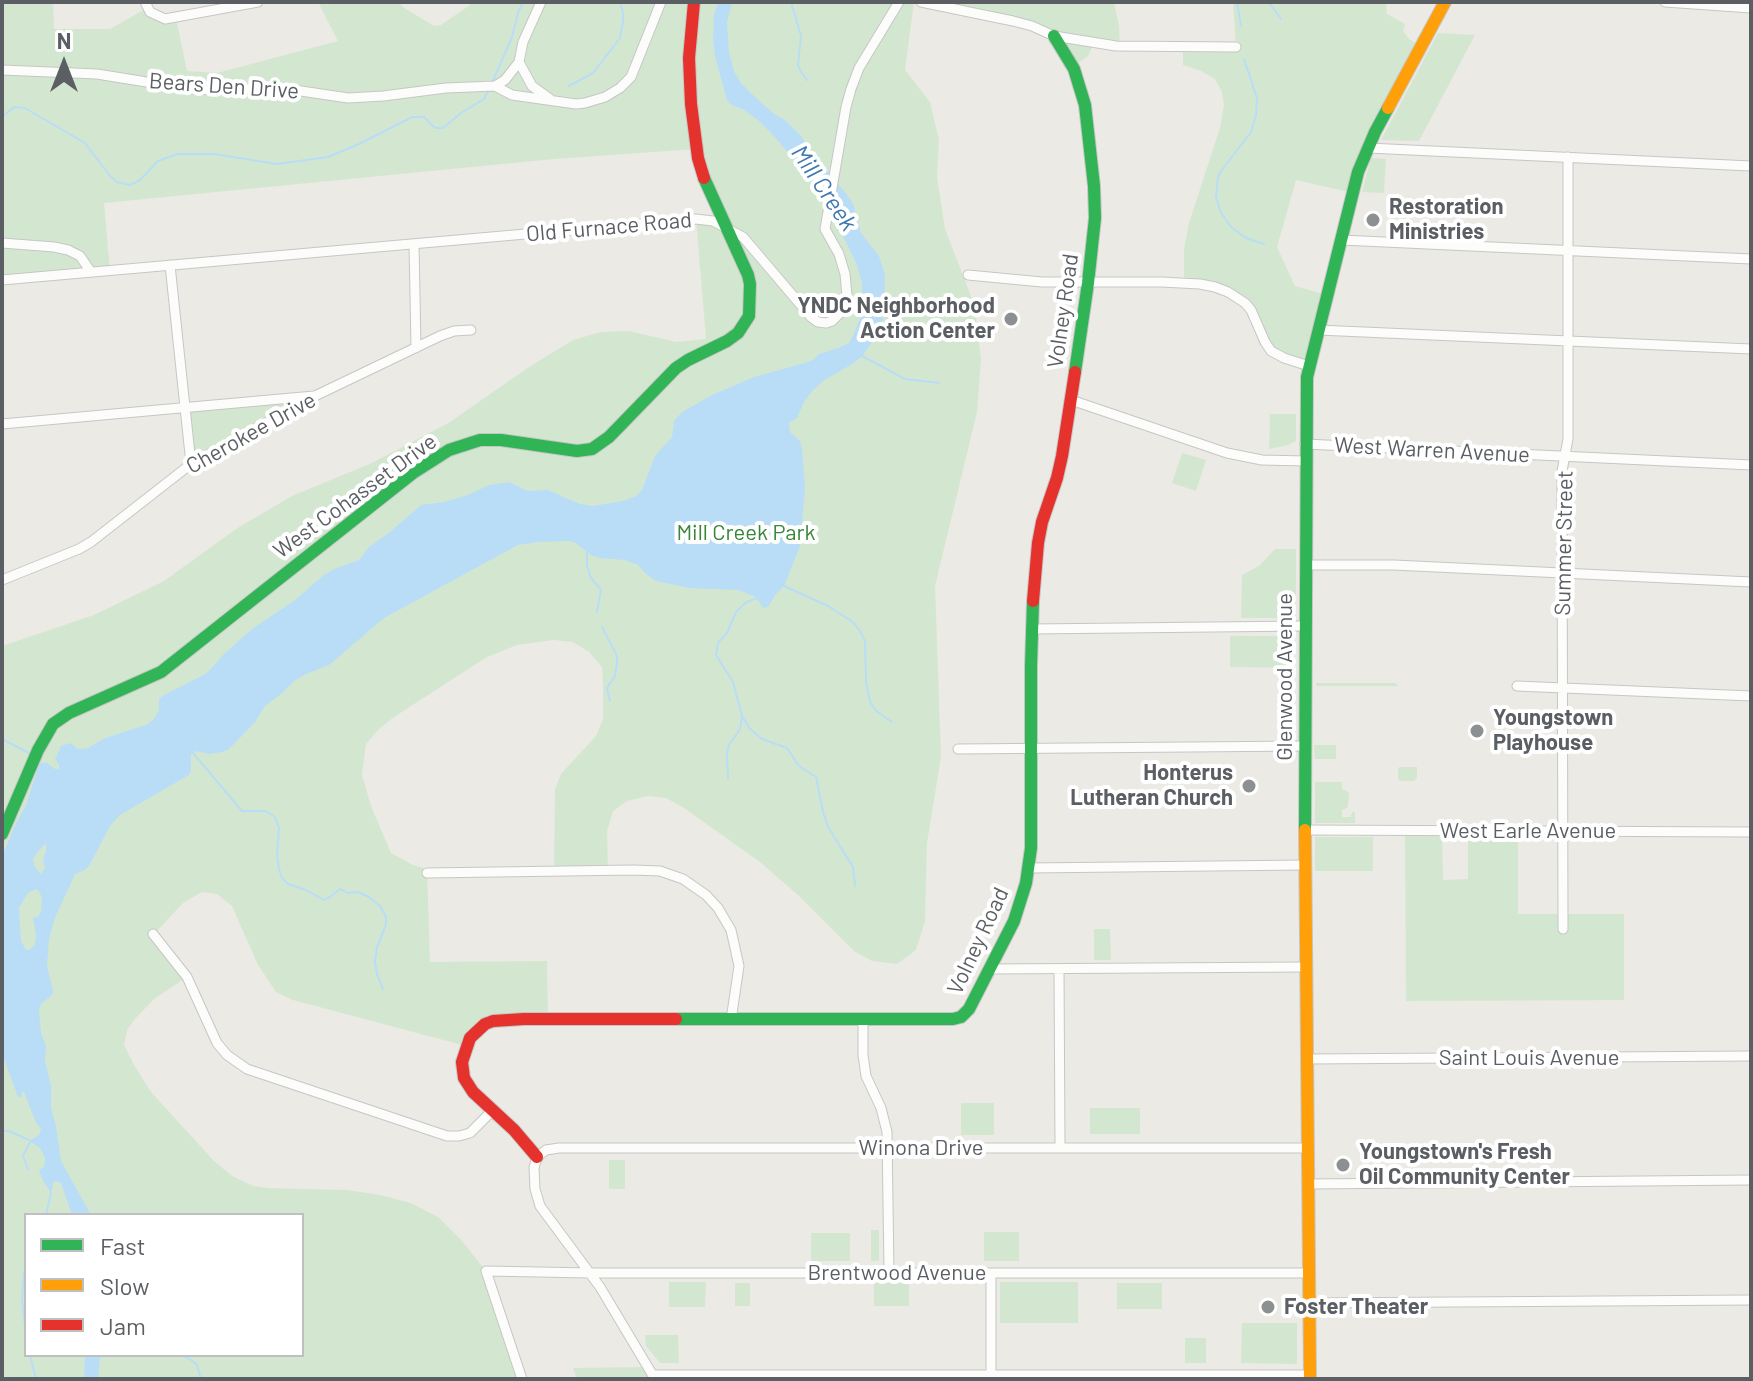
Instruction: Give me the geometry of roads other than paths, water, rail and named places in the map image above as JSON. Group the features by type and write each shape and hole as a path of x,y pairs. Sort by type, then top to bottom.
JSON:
{"street":[{"path":"145,2 150,12 165,19 258,2"},
{"path":"494,86 505,80 519,62 523,42 541,2"},
{"name":"Bears Den Drive","path":"2,70 97,74 190,89 281,88 348,98 494,86 512,95 576,104 595,101 624,85 631,77 661,2"},
{"path":"694,2 689,58 694,140 703,176 725,228"},
{"name":"Old Furnace Road","path":"2,280 696,219 713,221 738,234 811,317 826,323 841,312 847,296 842,262 825,229 846,107 854,79 899,2"},
{"path":"921,2 1014,21 1054,36 1116,46 1236,47"},
{"name":"Glenwood Avenue","path":"1310,1377 1304,626 1306,391 1309,366 1358,172 1375,132 1445,2"},
{"path":"1665,2 1751,8"},
{"name":"Volney Road","path":"537,1157 464,1078 462,1062 470,1038 493,1021 945,1020 961,1017 969,1009 1014,921 1029,868 1032,825 1032,629 1039,536 1057,477 1071,400 1095,218 1085,105 1078,79 1054,36"},
{"path":"519,62 532,86 551,100"},
{"path":"1368,148 1751,166"},
{"name":"Summer Street","path":"1563,929 1562,471 1568,439 1568,157"},
{"name":"West Cohasset Drive","path":"2,834 38,750 49,729 61,718 161,672 413,473 449,450 471,442 490,440 577,451 592,449 676,368 738,333 749,316 750,284 725,228"},
{"path":"1341,240 1751,259"},
{"path":"2,243 68,250 80,256 91,272"},
{"path":"414,244 416,348"},
{"path":"170,265 191,464"},
{"path":"968,275 1023,281 1200,284 1237,297 1251,310 1271,351 1309,366"},
{"name":"Cherokee Drive","path":"2,580 91,542 191,464 317,395 447,333 471,330"},
{"path":"1318,330 1751,349"},
{"path":"2,424 317,395"},
{"name":"West Warren Avenue","path":"1071,400 1227,453 1262,460 1305,461"},
{"name":"West Warren Avenue","path":"1305,444 1751,465"},
{"path":"1306,565 1394,565 1751,582"},
{"path":"1032,629 1304,626"},
{"path":"1517,686 1751,696"},
{"path":"958,749 1305,746"},
{"name":"West Earle Avenue","path":"1305,830 1751,832"},
{"path":"1029,868 1305,865"},
{"path":"427,873 645,870 665,872 683,879 706,895 731,930 739,966 731,1020"},
{"path":"153,934 187,977 221,1049 247,1069 447,1136 470,1133 493,1110"},
{"path":"990,969 1306,967"},
{"path":"1059,969 1060,1147"},
{"path":"863,1020 865,1069 886,1124 889,1273"},
{"name":"Saint Louis Avenue","path":"1307,1059 1751,1056"},
{"name":"Winona Drive","path":"537,1157 546,1150 559,1148 1307,1148"},
{"path":"537,1157 534,1173 540,1206 591,1273 654,1377 1310,1377"},
{"path":"1308,1184 1751,1180"},
{"name":"Brentwood Avenue","path":"522,1379 486,1271 1309,1273"},
{"path":"991,1273 991,1377"},
{"path":"1309,1303 1751,1300"}],"water":[{"name":"Mill Creek","path":"718,2 732,2 727,22 734,71 753,95 801,136 848,196 861,233 879,256 885,275 884,310 878,333 854,363 813,390 797,418 789,423 790,432 800,441 802,448 805,487 800,546 784,586 768,607 763,608 756,597 738,590 689,588 656,581 638,565 625,560 599,558 570,541 518,545 384,618 329,665 294,681 265,706 255,722 228,750 209,754 196,751 191,755 189,775 120,815 110,826 89,866 75,874 54,920 47,966 53,991 39,1010 61,1161 90,1213 71,1213 61,1183 54,1181 51,1193 41,1177 39,1170 44,1167 45,1158 40,1148 29,1141 39,1135 41,1129 24,1092 18,1097 2,1053 2,857 26,805 39,765 47,763 59,769 55,759 61,746 70,743 78,749 88,748 105,738 146,725 159,710 159,699 164,695 207,673 252,629 295,600 324,575 359,560 369,547 421,505 444,502 489,485 509,482 528,491 548,490 580,504 593,506 623,501 642,490 655,456 672,437 674,421 682,412 754,377 808,362 819,354 850,342 862,315 862,282 856,263 799,165 759,121 727,100 713,39","holes":["46,843 43,859 45,868 41,874 34,866 33,859","36,889 39,891 41,911 39,916 33,918 35,944 26,950 21,941 19,908 28,893"]},
{"path":"85,1357 100,1357 98,1379 84,1379"}],"waterway":[{"path":"492,83 523,2"},
{"path":"569,86 593,73 620,38 623,22 620,2"},
{"path":"791,2 801,36 798,65 807,80"},
{"path":"1237,2 1241,26"},
{"path":"1269,2 1281,19"},
{"path":"1244,59 1257,98 1256,115 1251,132 1218,177 1216,197 1221,213 1231,227 1246,238 1264,244"},
{"path":"2,117 14,107 25,108 85,143 111,177 130,185 140,180 158,161 177,154 214,154 277,164 328,157 412,117 424,117 435,128 443,128 484,99 489,89"},
{"path":"862,356 905,379 939,383"},
{"path":"587,552 591,578 601,590 597,612"},
{"path":"784,586 828,606 853,622 865,641 870,702 876,711 892,722"},
{"path":"757,598 745,603 736,612 727,633 718,643 716,655 733,682 742,716 750,729 762,739 787,748 799,766 816,777 828,827 853,867 855,886"},
{"path":"602,627 617,656 615,676 607,688 610,701"},
{"path":"728,778 727,752 740,729 742,716"},
{"path":"2,739 29,753"},
{"path":"193,753 242,811 266,811 275,817 279,828 279,869 288,884 324,900 340,889 348,893 358,892 380,906 386,917 386,925 375,962 383,989"},
{"path":"2,1131 29,1140"},
{"path":"28,1170 23,1156 30,1142"},
{"path":"46,1213 51,1193"},
{"path":"24,1273 24,1318"},
{"path":"30,1357 36,1379"},
{"path":"185,1357 197,1365 201,1379"}],"place":[{"name":"Restoration Ministries","path":"1373,220"},
{"name":"YNDC Neighborhood Action Center","path":"1011,319"},
{"name":"Youngstown Playhouse","path":"1477,731"},
{"name":"Honterus Lutheran Church","path":"1249,786"},
{"name":"Youngstown's Fresh Oil Community Center","path":"1343,1165"},
{"name":"Foster Theater","path":"1268,1307"}],"park label":[{"name":"Mill Creek Park","path":"746,533"}]}
